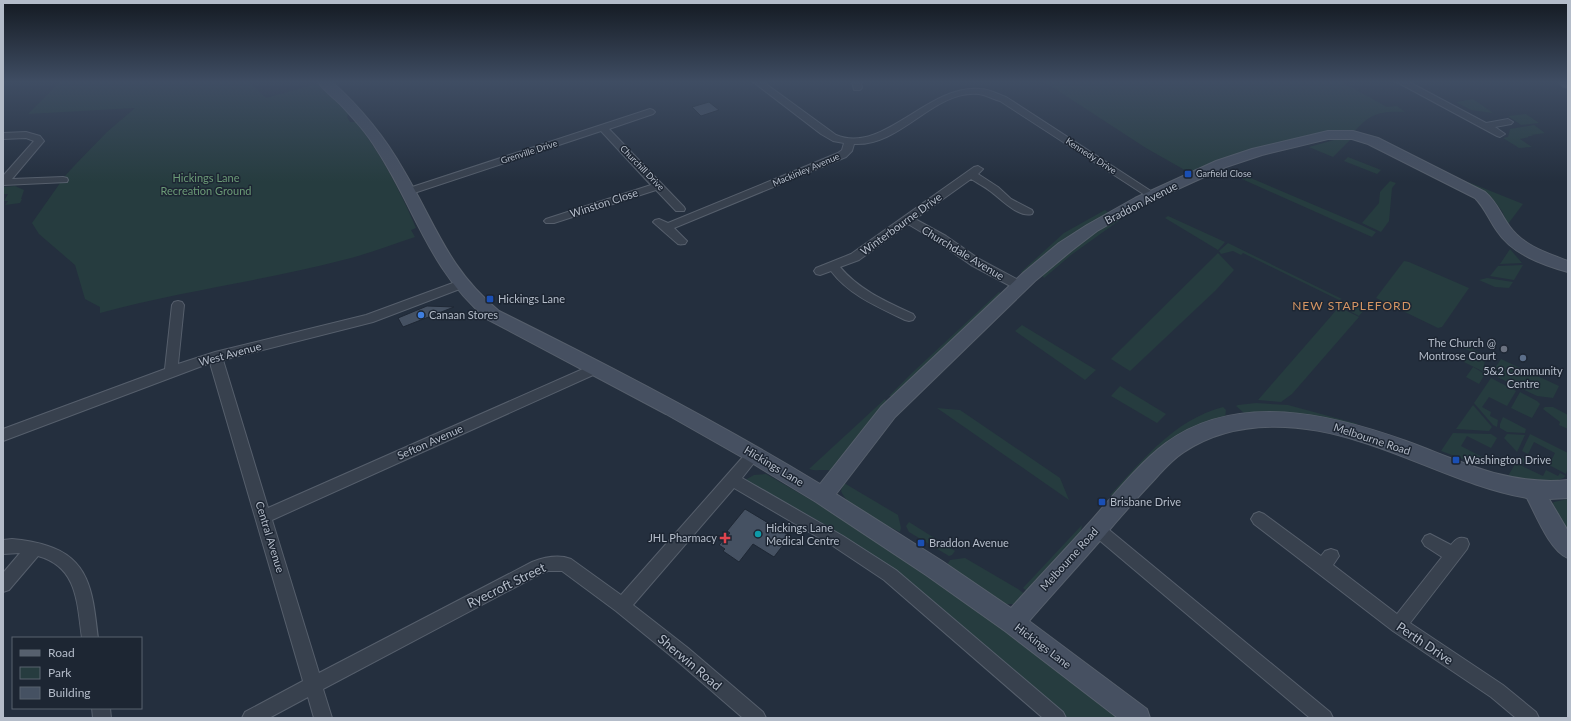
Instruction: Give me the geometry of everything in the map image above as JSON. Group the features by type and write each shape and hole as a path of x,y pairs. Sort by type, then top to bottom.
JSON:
{"street":[{"name":"Hickings Lane","path":"357,115 374,134 398,173 432,238 461,284 476,301 493,315 597,368 754,454 823,496 934,568 1013,623 1138,718"},
{"name":"Grenville Drive","path":"407,192 642,115"},
{"name":"Kennedy Drive","path":"801,115 831,136 849,142 872,141 917,115"},
{"name":"Kennedy Drive","path":"1027,115 1152,195"},
{"path":"1463,115 1500,134"},
{"path":"1485,126 1508,122"},
{"name":"Churchill Drive","path":"603,128 680,209"},
{"name":"Braddon Avenue","path":"823,496 838,478 870,432 888,412 947,354 1065,246 1112,216 1152,195 1205,171 1257,152 1328,135 1353,135 1379,144 1472,189 1489,203 1505,232 1516,242 1528,250 1568,266"},
{"path":"3,136 32,136 38,138 39,141 3,182"},
{"name":"Mackinley Avenue","path":"681,241 663,224 758,195 842,155 847,151 849,142"},
{"name":"Winterbourne Drive","path":"820,271 855,257 974,171 1007,201 1028,212"},
{"path":"3,182 63,180"},
{"name":"Winston Close","path":"550,221 602,203 659,186"},
{"name":"Churchdale Avenue","path":"907,219 942,239 975,262 1020,286"},
{"path":"833,266 844,280 873,300 894,305 909,317"},
{"name":"West Avenue","path":"3,435 215,357 369,319 461,284"},
{"path":"171,372 178,305"},
{"name":"Central Avenue","path":"215,357 323,718"},
{"name":"Sefton Avenue","path":"264,517 597,368"},
{"name":"Melbourne Road","path":"1013,623 1111,512 1168,452 1196,434 1241,422 1264,420 1306,421 1339,427 1501,484 1534,491 1556,491 1568,489"},
{"path":"622,606 754,454"},
{"path":"731,479 838,541 890,575 1057,718"},
{"path":"1534,491 1552,525 1568,548"},
{"name":"Perth Drive","path":"1259,520 1326,561 1399,625 1497,691 1530,718"},
{"path":"1097,529 1324,718"},
{"path":"1399,625 1457,550 1430,541"},
{"path":"3,547 20,546 51,552 69,563 75,572 85,601 90,637"},
{"path":"3,585 34,548"},
{"name":"Ryecroft Street","path":"251,718 538,567 548,564 565,564 622,606"},
{"name":"Sherwin Road","path":"622,606 682,654 757,718"}],"green space":[{"name":"Hickings Lane Recreation Ground","path":"127,115 348,115 347,117 350,122 356,122 374,147 397,186 416,228 411,230 415,237 361,255 313,267 160,298 100,313 100,307 85,299 75,265 39,234 32,223 65,176 107,132"},
{"path":"1095,115 1376,115 1364,122 1353,133 1317,133 1252,150 1190,173 1146,148"},
{"path":"1527,115 1539,123 1521,125 1508,116"},
{"path":"1534,125 1545,133 1531,135 1533,136 1520,139 1532,147 1519,148 1503,138 1508,137 1510,129"},
{"path":"1334,140 1350,140 1333,157 1309,147"},
{"path":"1348,157 1381,170 1377,174 1344,161"},
{"path":"1246,176 1376,232 1372,237 1242,179"},
{"path":"1390,181 1396,183 1392,188 1389,221 1381,232 1362,223 1379,203 1380,192"},
{"path":"1468,182 1523,204 1508,224 1502,211 1492,198"},
{"path":"15,186 24,190 20,203 5,205 8,201 4,201 8,194 3,194 3,187"},
{"path":"1105,210 1109,213 1025,274 1021,272 1064,233"},
{"path":"1123,216 1124,217 1071,255 1044,278 1041,274 1091,234"},
{"path":"1168,216 1225,242 1218,250 1165,218"},
{"path":"1228,243 1342,299 1339,300 1243,253 1241,255 1233,251 1221,254 1219,251"},
{"path":"1510,249 1522,263 1500,264"},
{"path":"1218,253 1234,270 1216,290 1130,371 1111,359"},
{"path":"1404,261 1469,288 1442,327 1438,328 1376,298"},
{"path":"1523,265 1514,280 1490,276 1498,266"},
{"path":"1487,278 1513,282 1509,288 1495,287 1479,280"},
{"path":"999,292 1003,295 894,397 889,396 913,372"},
{"path":"1345,300 1364,310 1359,316 1340,306"},
{"path":"1339,307 1359,317 1292,394 1281,402 1258,400"},
{"path":"1022,325 1096,370 1085,380 1015,331"},
{"path":"1457,341 1480,353 1485,361 1484,365 1486,373 1464,362 1466,359 1471,361 1476,354 1455,344"},
{"path":"1501,359 1559,386 1553,398 1537,396 1491,374"},
{"path":"1473,367 1485,374 1479,384 1466,377"},
{"path":"1491,378 1516,391 1507,406 1489,397 1482,407 1491,412 1490,416 1498,420 1497,427 1493,425 1474,403"},
{"path":"1120,386 1166,414 1157,423 1111,396"},
{"path":"1520,392 1540,404 1532,418 1511,408"},
{"path":"885,399 888,403 834,472 828,470 809,469"},
{"path":"1256,403 1288,405 1358,424 1284,412 1244,413 1236,406"},
{"path":"1473,405 1492,427 1489,431 1456,429"},
{"path":"1223,407 1226,410 1225,418 1171,439 1117,496 1110,495 1147,455 1174,431 1205,413"},
{"path":"1545,407 1553,407 1568,415 1568,429 1559,425 1560,422 1543,409"},
{"path":"937,408 960,410 1060,478 1069,500"},
{"path":"1503,417 1526,429 1525,433 1507,432 1500,428"},
{"path":"1453,433 1491,434 1497,438 1491,448 1467,436 1461,446 1484,458 1480,465 1441,451"},
{"path":"1507,434 1525,435 1517,452 1504,438"},
{"path":"1530,434 1568,453 1568,467 1566,474 1549,465 1555,453 1534,442 1528,454 1522,451"},
{"path":"1520,456 1525,459 1522,466 1543,476 1546,470 1558,476 1560,473 1566,476 1554,481 1546,482 1508,476"},
{"path":"766,474 825,508 909,564 1018,640 1124,718 1068,718 942,609 862,548 834,530 745,480 754,475"},
{"path":"844,483 898,515 901,528 900,532 858,510 851,504 841,491"},
{"path":"1568,499 1568,537 1551,505 1554,502"},
{"path":"909,522 955,551 949,556 909,532 906,526"},
{"path":"1082,525 1080,536 1028,592 1023,588"},
{"path":"965,558 1026,595 1016,604 1001,604 947,565 950,560"}],"building":[{"name":"Canaan Stores","path":"427,306 454,307 403,327 398,318"},
{"name":"Hickings Lane Medical Centre","path":"745,509 790,536 774,557 753,544 739,562 723,551 725,549 719,545 730,533 727,531"}],"place":[{"name":"Garfield Close","path":"1188,174"},
{"name":"Hickings Lane","path":"490,299"},
{"name":"Canaan Stores","path":"421,315"},
{"name":"The Church @ Montrose Court","path":"1504,349"},
{"name":"5&2 Community Centre","path":"1523,358"},
{"name":"Washington Drive","path":"1456,460"},
{"name":"Brisbane Drive","path":"1102,502"},
{"name":"Hickings Lane Medical Centre","path":"758,534"},
{"name":"JHL Pharmacy","path":"725,538"},
{"name":"Braddon Avenue","path":"921,543"}],"district":[{"name":"NEW STAPLEFORD","path":"1352,306"}]}
